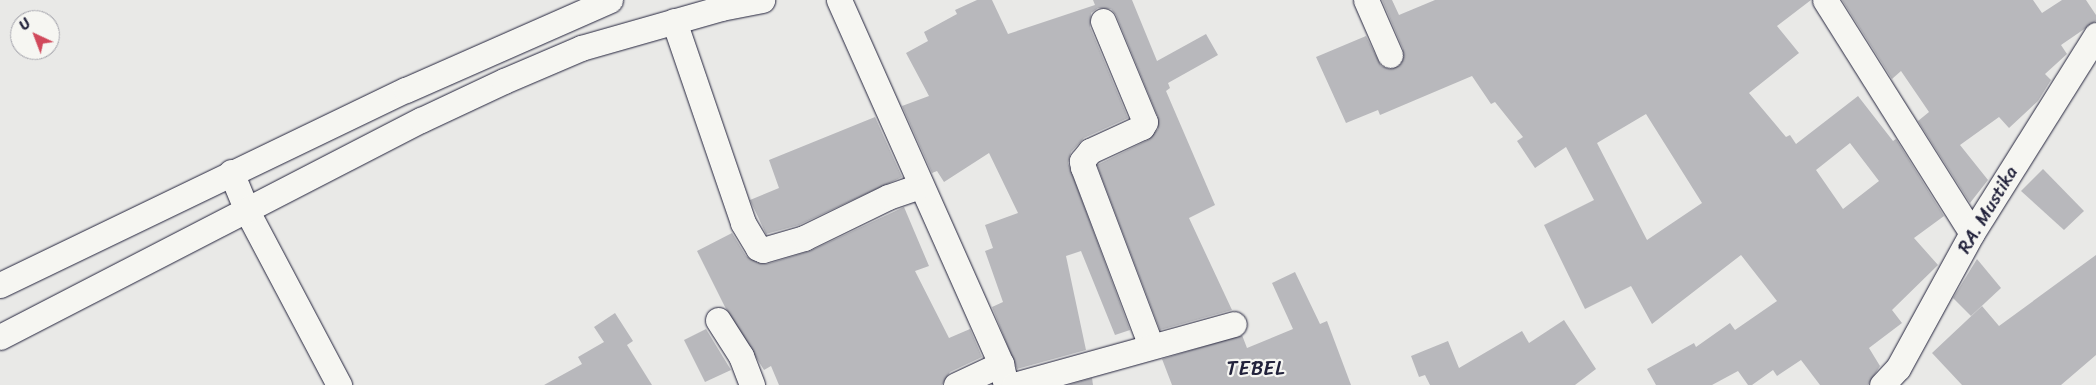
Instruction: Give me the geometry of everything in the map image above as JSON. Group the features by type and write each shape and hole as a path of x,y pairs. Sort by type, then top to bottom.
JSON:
{"street":[{"path":"0,337 238,190 610,0"},
{"path":"0,285 238,190 421,120 504,81 581,48 674,21 762,0"},
{"path":"839,0 1004,374 956,385"},
{"path":"1366,0 1390,55"},
{"path":"1826,0 1972,233"},
{"path":"1103,20 1145,122 1142,127 1090,152 1082,160 1083,167 1151,346"},
{"path":"674,21 743,223 758,248 763,250 804,238 888,197 920,186"},
{"name":"RA. Mustika","path":"1882,385 1898,368 1972,233 2096,35"},
{"path":"238,190 339,385"},
{"path":"718,320 741,356 752,385"},
{"path":"1014,385 1234,324"}],"building":[{"path":"977,0 992,0 1008,34 1095,5 1093,0 1132,0 1157,61 1206,34 1218,55 1168,83 1170,88 1166,91 1215,205 1189,218 1232,310 1160,330 1097,165 1148,140 1158,129 1158,117 1116,15 1111,9 1098,8 1091,13 1090,27 1128,118 1084,138 1071,152 1068,163 1130,330 1115,335 1081,251 1066,256 1086,350 1017,369 992,307 1003,302 985,251 993,248 985,225 1018,213 989,153 944,182 937,171 932,173 902,106 929,96 906,53 928,41 924,32 957,14 955,10"},
{"path":"1382,0 1392,0 1399,15 1435,0 1811,0 1777,26 1799,53 1749,93 1786,137 1790,135 1796,144 1858,96 1893,141 1896,139 1944,216 1914,238 1938,265 1892,310 1902,323 1869,348 1880,366 1868,385 1820,385 1801,360 1777,376 1773,370 1752,385 1748,385 1738,371 1712,385 1656,385 1647,369 1694,343 1696,347 1730,323 1735,330 1777,301 1741,255 1652,324 1631,286 1585,309 1544,225 1594,200 1566,147 1535,168 1517,141 1523,137 1495,102 1491,104 1472,76 1380,115 1378,110 1346,123 1316,57 1366,36 1381,66 1389,69 1401,64 1403,49","holes":["1646,114 1702,203 1647,240 1597,143","1850,143 1879,181 1843,209 1816,170"]},
{"path":"1842,0 2033,0 2042,13 2062,0 2086,0 2096,15 2096,21 2061,45 2067,54 2045,74 2051,80 2038,101 2009,128 1999,117 1960,145 1988,180 1970,203 1918,121 1929,112 1901,71 1892,79"},
{"path":"875,117 902,177 799,225 766,234 750,200 779,188 769,160"},
{"path":"2043,169 2084,211 2064,230 2021,191"},
{"path":"904,207 929,266 915,271 949,338 970,329 982,357 950,372 942,385 779,385 771,366 764,370 725,307 697,251 732,233 746,256 758,263 767,264 810,251"},
{"path":"2096,255 2096,355 2061,385 1962,385 1932,353 1982,306 1999,326"},
{"path":"1977,259 2001,288 1971,316 1953,298"},
{"path":"1295,272 1320,324 1327,321 1351,385 1172,385 1162,359 1242,335 1247,348 1293,329 1272,283"},
{"path":"615,313 633,341 627,345 652,385 544,385 582,364 578,357 604,342 594,327"},
{"path":"1564,320 1596,369 1575,385 1430,385 1425,375 1419,377 1411,356 1448,341 1459,368 1522,331 1529,343"},
{"path":"706,329 731,370 705,382 684,340"},
{"path":"1092,378 1093,385 1068,385"}],"district":[{"name":"TEBEL","path":"1256,368"}]}
